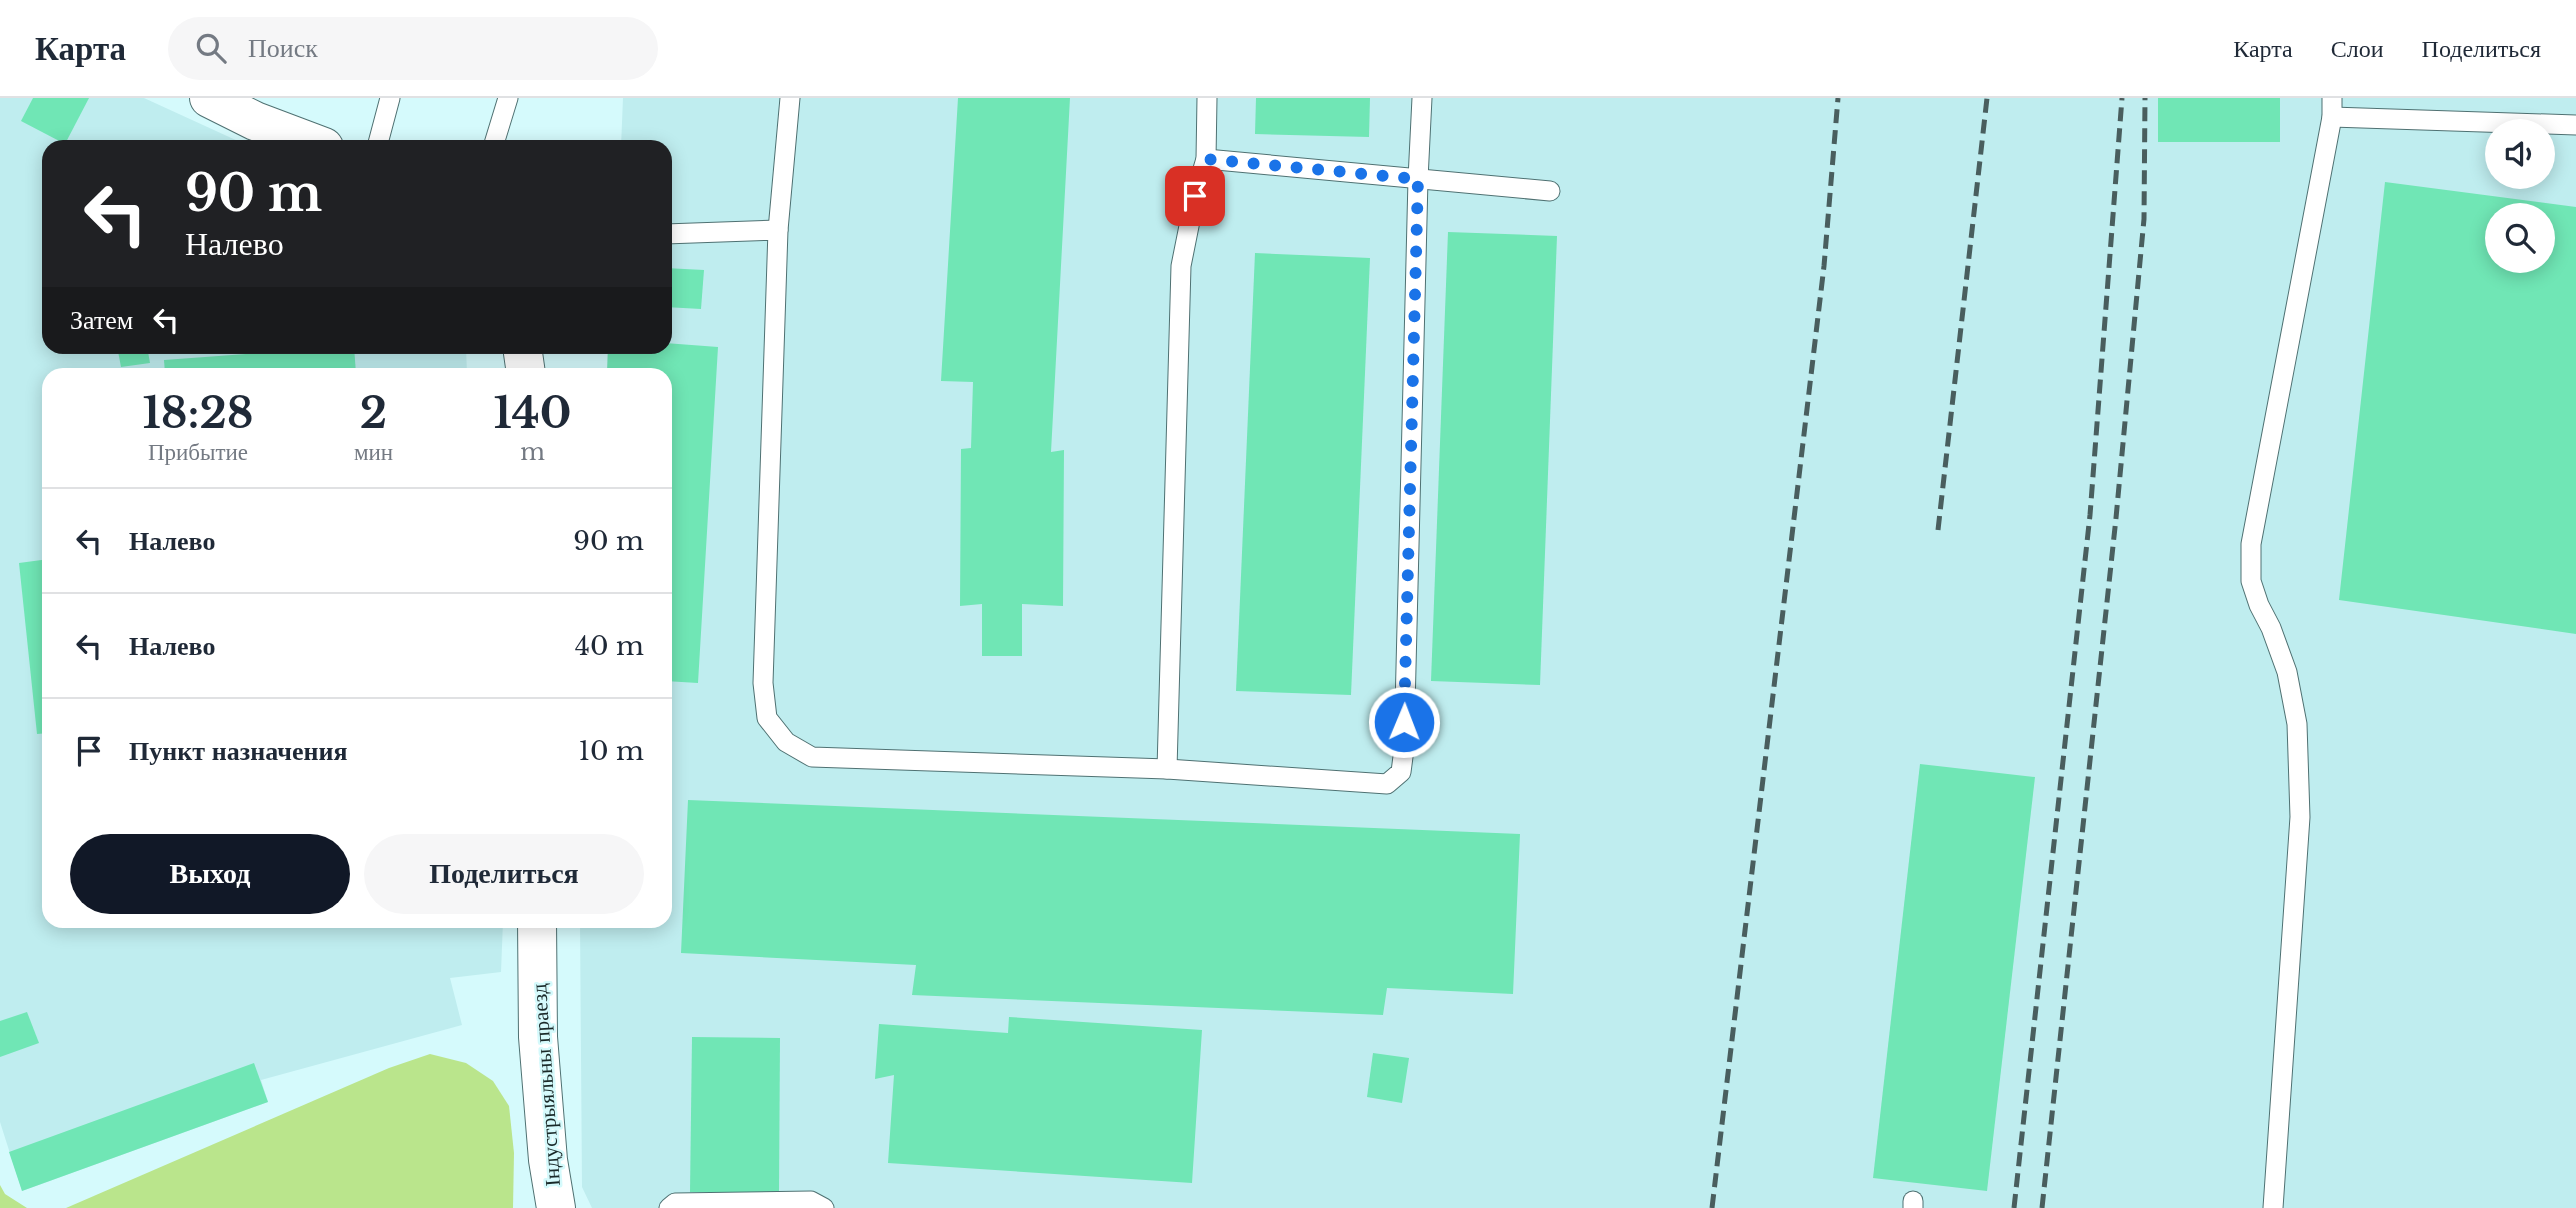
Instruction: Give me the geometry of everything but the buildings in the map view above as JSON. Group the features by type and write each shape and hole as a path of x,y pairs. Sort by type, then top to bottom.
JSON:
{"street":[{"path":"209,98 255,121 305,140"},
{"name":"Індустрыяльны праезд","path":"537,928 538,1037 548,1160 556,1208"}],"lane":[{"path":"379,140 390,98"},
{"path":"494,140 508,98"},
{"path":"790,98 778,230 763,683 767,718 786,742 812,757 1167,769 1372,785 1387,784 1401,772 1404,749 1422,98"},
{"path":"1167,769 1181,266 1195,196 1206,159 1207,98"},
{"path":"2273,1208 2300,817 2297,724 2287,672 2251,581 2251,544 2332,107 2576,125"},
{"path":"1206,159 1550,191"},
{"path":"672,234 778,230"},
{"path":"669,1208 675,1203 811,1201 824,1208"}],"shaded area":[{"path":"0,98 144,98 236,140 42,140 42,354 466,354 467,368 42,368 42,928 503,928 501,972 450,978 462,1025 261,1080 268,1102 22,1191 0,1122"},
{"path":"623,98 2576,98 2576,1208 592,1208 582,1187 580,928 672,928 672,368 607,368 608,354 672,354 672,140 621,140"}],"green space":[{"path":"430,1054 466,1063 493,1081 509,1106 514,1153 513,1208 66,1208 389,1068"},
{"path":"0,1185 5,1194 27,1208 0,1208"}],"railway":[{"path":"1712,1208 1824,266 1838,98"},
{"path":"1938,530 1987,98"},
{"path":"2014,1208 2090,515 2122,98"},
{"path":"2042,1208 2116,518 2144,219 2145,98"}],"route":[{"path":"1195,196 1206,159 1418,179 1404,722"}]}
